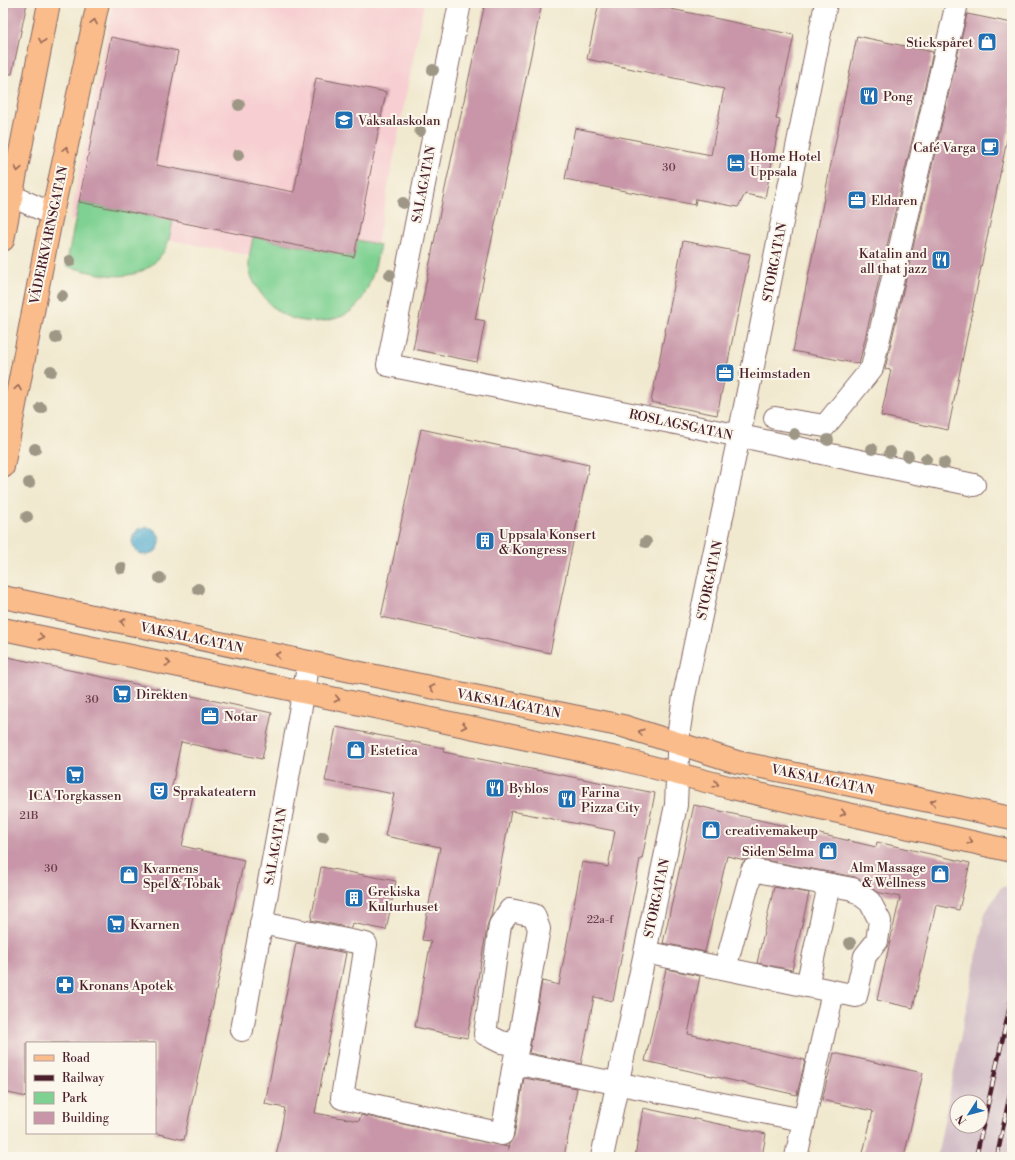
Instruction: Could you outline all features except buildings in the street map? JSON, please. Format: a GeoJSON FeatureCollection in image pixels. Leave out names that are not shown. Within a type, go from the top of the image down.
{"type":"FeatureCollection","features":[{"type":"Feature","properties":{"kind":"main road"},"geometry":{"type":"LineString","coordinates":[[3,240],[8,194],[49,3]]}},
{"type":"Feature","properties":{"kind":"main road","name":"VÄDERKVARNSGATAN"},"geometry":{"type":"LineString","coordinates":[[3,467],[52,214],[98,3]]}},
{"type":"Feature","properties":{"kind":"main road","name":"VAKSALAGATAN"},"geometry":{"type":"LineString","coordinates":[[3,597],[309,662],[623,726],[746,764],[1012,818]]}},
{"type":"Feature","properties":{"kind":"main road"},"geometry":{"type":"LineString","coordinates":[[3,629],[611,757],[732,788],[1012,851]]}},
{"type":"Feature","properties":{"kind":"street","name":"SALAGATAN"},"geometry":{"type":"LineString","coordinates":[[388,365],[460,3]]}},
{"type":"Feature","properties":{"kind":"street","name":"STORGATAN"},"geometry":{"type":"LineString","coordinates":[[602,1157],[676,805],[679,730],[684,696],[739,436],[826,3]]}},
{"type":"Feature","properties":{"kind":"street"},"geometry":{"type":"LineString","coordinates":[[775,418],[824,426],[872,368],[957,3]]}},
{"type":"Feature","properties":{"kind":"street"},"geometry":{"type":"LineString","coordinates":[[8,194],[52,214]]}},
{"type":"Feature","properties":{"kind":"street","name":"ROSLAGSGATAN"},"geometry":{"type":"LineString","coordinates":[[388,365],[974,485]]}},
{"type":"Feature","properties":{"kind":"street","name":"SALAGATAN"},"geometry":{"type":"LineString","coordinates":[[242,1030],[309,662]]}},
{"type":"Feature","properties":{"kind":"street"},"geometry":{"type":"LineString","coordinates":[[645,952],[856,996],[865,956],[877,941],[880,921],[870,902],[853,889],[752,870],[725,968]]}},
{"type":"Feature","properties":{"kind":"street"},"geometry":{"type":"LineString","coordinates":[[808,986],[829,885]]}},
{"type":"Feature","properties":{"kind":"street"},"geometry":{"type":"LineString","coordinates":[[262,923],[366,944],[342,1098],[502,1134],[516,1054],[539,930],[534,915],[510,910],[500,925],[485,1034],[501,1042],[516,1054],[617,1084],[803,1120]]}},
{"type":"Feature","properties":{"kind":"street"},"geometry":{"type":"LineString","coordinates":[[796,1157],[803,1120],[833,992]]}},
{"type":"Feature","properties":{"kind":"shaded area"},"geometry":{"type":"Polygon","coordinates":[[[113,3],[424,3],[370,279],[70,220],[113,3]]]}},
{"type":"Feature","properties":{"kind":"shaded area"},"geometry":{"type":"Polygon","coordinates":[[[1002,886],[1012,888],[1012,1157],[937,1157],[949,1096],[949,1134],[989,1134],[989,1094],[949,1094],[985,913],[1002,886]]]}},
{"type":"Feature","properties":{"kind":"green space"},"geometry":{"type":"Polygon","coordinates":[[[79,202],[173,221],[166,248],[154,263],[143,270],[131,274],[119,276],[106,275],[66,266],[79,202]]]}},
{"type":"Feature","properties":{"kind":"green space"},"geometry":{"type":"Polygon","coordinates":[[[253,237],[354,257],[357,240],[380,245],[367,290],[357,306],[336,319],[309,322],[292,318],[279,312],[260,292],[253,281],[249,266],[249,256],[253,237]]]}},
{"type":"Feature","properties":{"kind":"water"},"geometry":{"type":"Polygon","coordinates":[[[146,527],[156,531],[160,541],[156,551],[146,555],[136,551],[132,541],[136,531],[146,527]]]}},
{"type":"Feature","properties":{"kind":"railway"},"geometry":{"type":"LineString","coordinates":[[976,1157],[1012,997]]}},
{"type":"Feature","properties":{"kind":"railway"},"geometry":{"type":"LineString","coordinates":[[997,1157],[1012,1084]]}},
{"type":"Feature","properties":{"kind":"place","name":"Stickspåret"},"geometry":{"type":"Point","coordinates":[987,42]}},
{"type":"Feature","properties":{"kind":"place","name":"Pong"},"geometry":{"type":"Point","coordinates":[869,96]}},
{"type":"Feature","properties":{"kind":"place","name":"Vaksalaskolan"},"geometry":{"type":"Point","coordinates":[344,120]}},
{"type":"Feature","properties":{"kind":"place","name":"Café Varga"},"geometry":{"type":"Point","coordinates":[990,147]}},
{"type":"Feature","properties":{"kind":"place","name":"Home Hotel Uppsala"},"geometry":{"type":"Point","coordinates":[736,163]}},
{"type":"Feature","properties":{"kind":"place","name":"Eldaren"},"geometry":{"type":"Point","coordinates":[857,200]}},
{"type":"Feature","properties":{"kind":"place","name":"Katalin and all that jazz"},"geometry":{"type":"Point","coordinates":[941,260]}},
{"type":"Feature","properties":{"kind":"place","name":"Heimstaden"},"geometry":{"type":"Point","coordinates":[725,373]}},
{"type":"Feature","properties":{"kind":"place","name":"Uppsala Konsert & Kongress"},"geometry":{"type":"Point","coordinates":[485,541]}},
{"type":"Feature","properties":{"kind":"place","name":"Direkten"},"geometry":{"type":"Point","coordinates":[122,694]}},
{"type":"Feature","properties":{"kind":"place","name":"Notar"},"geometry":{"type":"Point","coordinates":[210,716]}},
{"type":"Feature","properties":{"kind":"place","name":"Estetica"},"geometry":{"type":"Point","coordinates":[356,750]}},
{"type":"Feature","properties":{"kind":"place","name":"ICA Torgkassen"},"geometry":{"type":"Point","coordinates":[75,775]}},
{"type":"Feature","properties":{"kind":"place","name":"Byblos"},"geometry":{"type":"Point","coordinates":[495,788]}},
{"type":"Feature","properties":{"kind":"place","name":"Sprakateatern"},"geometry":{"type":"Point","coordinates":[159,791]}},
{"type":"Feature","properties":{"kind":"place","name":"Farina Pizza City"},"geometry":{"type":"Point","coordinates":[567,799]}},
{"type":"Feature","properties":{"kind":"place","name":"creativemakeup"},"geometry":{"type":"Point","coordinates":[711,830]}},
{"type":"Feature","properties":{"kind":"place","name":"Siden Selma"},"geometry":{"type":"Point","coordinates":[828,851]}},
{"type":"Feature","properties":{"kind":"place","name":"Alm Massage & Wellness"},"geometry":{"type":"Point","coordinates":[940,874]}},
{"type":"Feature","properties":{"kind":"place","name":"Kvarnens Spel & Tobak"},"geometry":{"type":"Point","coordinates":[129,875]}},
{"type":"Feature","properties":{"kind":"place","name":"Grekiska Kulturhuset"},"geometry":{"type":"Point","coordinates":[354,898]}},
{"type":"Feature","properties":{"kind":"place","name":"Kvarnen"},"geometry":{"type":"Point","coordinates":[116,924]}},
{"type":"Feature","properties":{"kind":"place","name":"Kronans Apotek"},"geometry":{"type":"Point","coordinates":[65,985]}}]}
